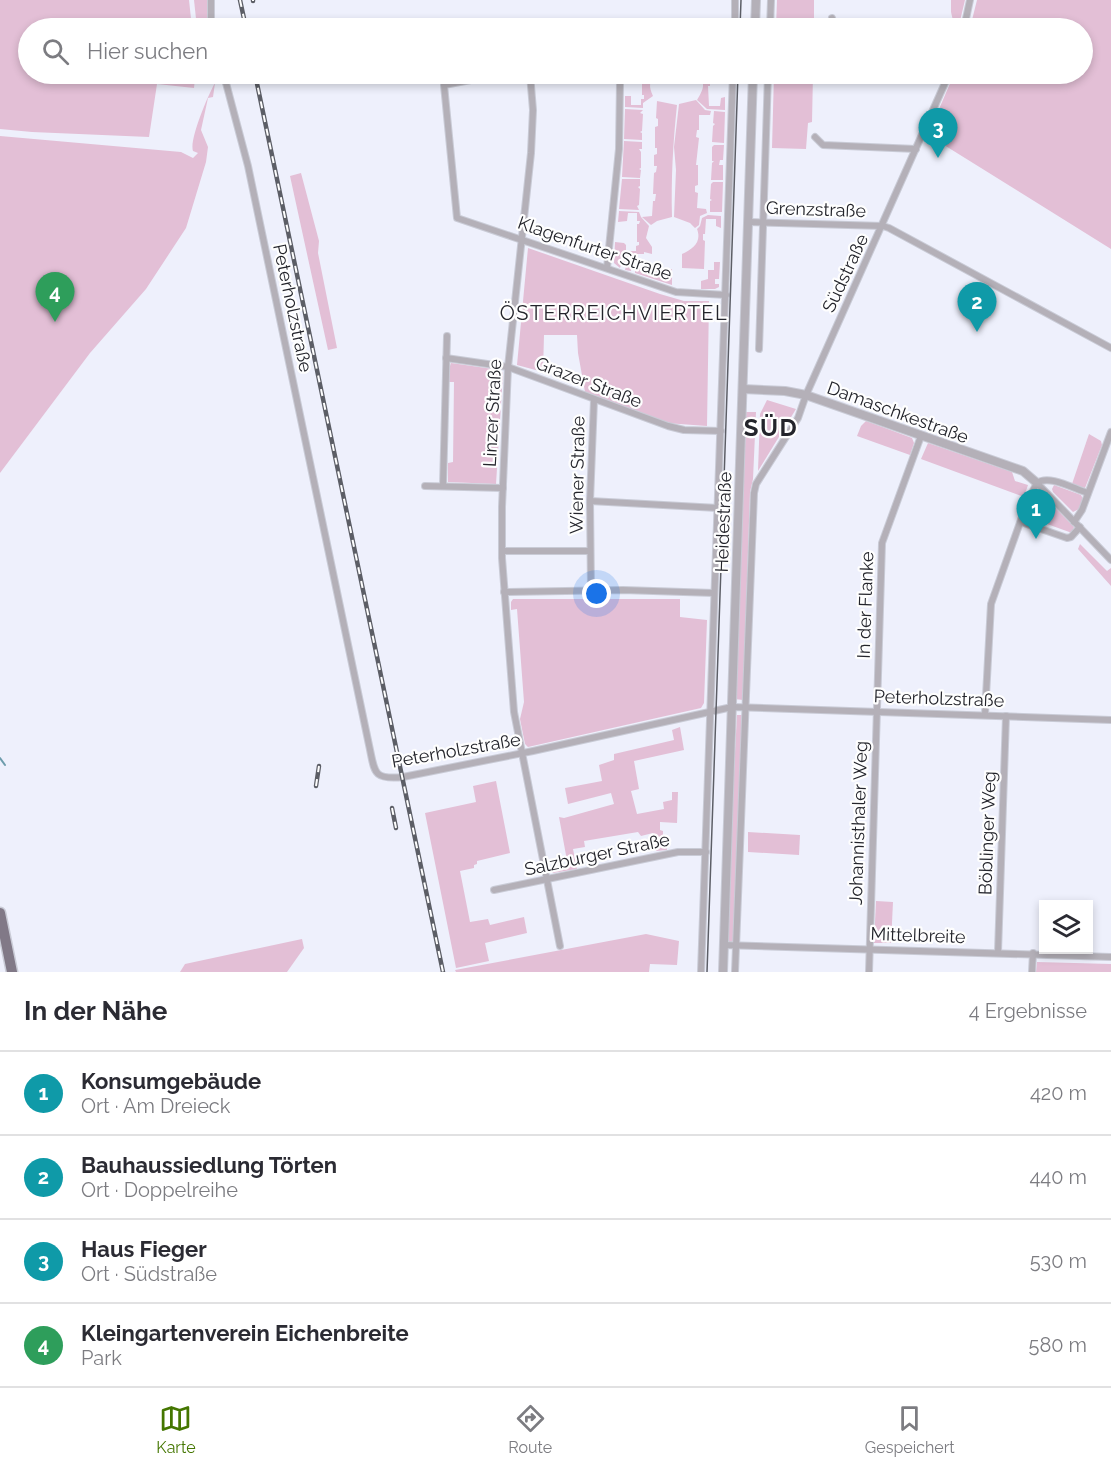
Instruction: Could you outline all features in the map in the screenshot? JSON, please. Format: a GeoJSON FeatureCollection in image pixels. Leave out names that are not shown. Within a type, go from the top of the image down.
{"type":"FeatureCollection","features":[{"type":"Feature","properties":{"kind":"main road"},"geometry":{"type":"LineString","coordinates":[[0,913],[12,972]]}},
{"type":"Feature","properties":{"kind":"street"},"geometry":{"type":"LineString","coordinates":[[211,0],[212,18]]}},
{"type":"Feature","properties":{"kind":"street"},"geometry":{"type":"LineString","coordinates":[[735,0],[735,18]]}},
{"type":"Feature","properties":{"kind":"street"},"geometry":{"type":"LineString","coordinates":[[755,18],[756,0]]}},
{"type":"Feature","properties":{"kind":"street"},"geometry":{"type":"LineString","coordinates":[[770,18],[771,0]]}},
{"type":"Feature","properties":{"kind":"street"},"geometry":{"type":"LineString","coordinates":[[966,18],[970,0]]}},
{"type":"Feature","properties":{"kind":"street","name":"Peterholzstraße"},"geometry":{"type":"LineString","coordinates":[[226,84],[248,166],[319,510],[375,770],[379,776],[391,778],[521,754],[732,707],[1111,720]]}},
{"type":"Feature","properties":{"kind":"street","name":"Klagenfurter Straße"},"geometry":{"type":"LineString","coordinates":[[449,84],[444,85],[457,218],[676,292],[726,295]]}},
{"type":"Feature","properties":{"kind":"street","name":"Linzer Straße"},"geometry":{"type":"LineString","coordinates":[[531,84],[533,110],[531,153],[508,368],[502,551],[514,712],[560,946]]}},
{"type":"Feature","properties":{"kind":"street"},"geometry":{"type":"LineString","coordinates":[[607,268],[619,149],[618,84]]}},
{"type":"Feature","properties":{"kind":"street","name":"Heidestraße"},"geometry":{"type":"LineString","coordinates":[[701,972],[734,84]]}},
{"type":"Feature","properties":{"kind":"street","name":"Heidestraße"},"geometry":{"type":"LineString","coordinates":[[723,972],[753,84]]}},
{"type":"Feature","properties":{"kind":"street"},"geometry":{"type":"LineString","coordinates":[[759,349],[768,84]]}},
{"type":"Feature","properties":{"kind":"street","name":"Südstraße"},"geometry":{"type":"LineString","coordinates":[[759,480],[798,418],[806,395],[944,84]]}},
{"type":"Feature","properties":{"kind":"street"},"geometry":{"type":"LineString","coordinates":[[815,137],[823,145],[916,149]]}},
{"type":"Feature","properties":{"kind":"street","name":"Grenzstraße"},"geometry":{"type":"LineString","coordinates":[[749,222],[883,226]]}},
{"type":"Feature","properties":{"kind":"street"},"geometry":{"type":"LineString","coordinates":[[883,226],[1111,348]]}},
{"type":"Feature","properties":{"kind":"street"},"geometry":{"type":"LineString","coordinates":[[443,486],[447,336]]}},
{"type":"Feature","properties":{"kind":"street","name":"Grazer Straße"},"geometry":{"type":"LineString","coordinates":[[446,358],[508,368],[668,426],[684,430],[721,431]]}},
{"type":"Feature","properties":{"kind":"street","name":"Damaschkestraße"},"geometry":{"type":"LineString","coordinates":[[743,389],[785,391],[806,395],[1023,471],[1111,560]]}},
{"type":"Feature","properties":{"kind":"street","name":"Wiener Straße"},"geometry":{"type":"LineString","coordinates":[[591,590],[590,501],[594,400]]}},
{"type":"Feature","properties":{"kind":"street"},"geometry":{"type":"LineString","coordinates":[[1021,522],[1067,538],[1071,537],[1111,432]]}},
{"type":"Feature","properties":{"kind":"street","name":"In der Flanke"},"geometry":{"type":"LineString","coordinates":[[877,711],[882,543],[921,436]]}},
{"type":"Feature","properties":{"kind":"street","name":"Heidestraße"},"geometry":{"type":"LineString","coordinates":[[735,972],[754,493],[759,480]]}},
{"type":"Feature","properties":{"kind":"street","name":"Damaschkestraße"},"geometry":{"type":"LineString","coordinates":[[1037,483],[1041,480],[1050,480],[1088,493]]}},
{"type":"Feature","properties":{"kind":"street"},"geometry":{"type":"LineString","coordinates":[[985,714],[991,604],[1032,490],[1037,483]]}},
{"type":"Feature","properties":{"kind":"street"},"geometry":{"type":"LineString","coordinates":[[425,486],[503,489]]}},
{"type":"Feature","properties":{"kind":"street","name":"Heidestraße"},"geometry":{"type":"LineString","coordinates":[[590,501],[718,508]]}},
{"type":"Feature","properties":{"kind":"street","name":"Wiener Straße"},"geometry":{"type":"LineString","coordinates":[[502,551],[590,551]]}},
{"type":"Feature","properties":{"kind":"street"},"geometry":{"type":"LineString","coordinates":[[504,592],[591,590],[714,593]]}},
{"type":"Feature","properties":{"kind":"street","name":"Johannisthaler Weg"},"geometry":{"type":"LineString","coordinates":[[869,972],[877,711]]}},
{"type":"Feature","properties":{"kind":"street","name":"Böblinger Weg"},"geometry":{"type":"LineString","coordinates":[[998,952],[1006,716]]}},
{"type":"Feature","properties":{"kind":"street","name":"Salzburger Straße"},"geometry":{"type":"LineString","coordinates":[[494,890],[678,852],[706,852]]}},
{"type":"Feature","properties":{"kind":"street","name":"Mittelbreite"},"geometry":{"type":"LineString","coordinates":[[723,945],[1111,957]]}},
{"type":"Feature","properties":{"kind":"street"},"geometry":{"type":"LineString","coordinates":[[1032,972],[1033,953]]}},
{"type":"Feature","properties":{"kind":"shaded area"},"geometry":{"type":"Polygon","coordinates":[[[0,0],[189,0],[191,18],[18,18],[18,84],[157,84],[149,137],[0,129],[0,0]]]}},
{"type":"Feature","properties":{"kind":"shaded area"},"geometry":{"type":"Polygon","coordinates":[[[194,0],[208,0],[208,18],[196,18],[194,0]]]}},
{"type":"Feature","properties":{"kind":"shaded area"},"geometry":{"type":"Polygon","coordinates":[[[777,0],[814,0],[814,18],[776,18],[777,0]]]}},
{"type":"Feature","properties":{"kind":"shaded area"},"geometry":{"type":"Polygon","coordinates":[[[951,0],[965,0],[961,18],[952,18],[951,0]]]}},
{"type":"Feature","properties":{"kind":"shaded area"},"geometry":{"type":"Polygon","coordinates":[[[977,0],[1111,0],[1111,249],[928,135],[950,84],[1093,84],[1093,18],[972,18],[977,0]]]}},
{"type":"Feature","properties":{"kind":"shaded area"},"geometry":{"type":"Polygon","coordinates":[[[157,84],[194,84],[194,88],[157,84]]]}},
{"type":"Feature","properties":{"kind":"shaded area"},"geometry":{"type":"Polygon","coordinates":[[[215,84],[213,97],[208,98],[201,130],[208,147],[206,162],[186,228],[146,289],[90,353],[0,473],[0,136],[181,152],[193,158],[198,153],[193,151],[196,128],[208,97],[215,84]]]}},
{"type":"Feature","properties":{"kind":"shaded area"},"geometry":{"type":"Polygon","coordinates":[[[642,84],[650,84],[653,96],[643,103],[643,108],[625,107],[625,96],[631,96],[631,105],[641,105],[641,99],[644,99],[642,84]]]}},
{"type":"Feature","properties":{"kind":"shaded area"},"geometry":{"type":"Polygon","coordinates":[[[703,84],[710,84],[708,86],[709,106],[720,106],[721,98],[725,97],[725,110],[707,109],[697,100],[703,84]]]}},
{"type":"Feature","properties":{"kind":"shaded area"},"geometry":{"type":"Polygon","coordinates":[[[774,84],[813,84],[812,122],[808,123],[806,149],[772,148],[774,84]]]}},
{"type":"Feature","properties":{"kind":"shaded area"},"geometry":{"type":"Polygon","coordinates":[[[696,100],[705,110],[711,111],[710,115],[699,115],[699,130],[697,130],[696,137],[699,138],[696,165],[698,165],[698,185],[695,186],[695,192],[698,193],[697,208],[706,209],[707,213],[700,216],[699,225],[695,228],[690,223],[674,217],[676,170],[674,147],[679,104],[696,100]]]}},
{"type":"Feature","properties":{"kind":"shaded area"},"geometry":{"type":"Polygon","coordinates":[[[657,101],[677,105],[672,217],[651,225],[642,217],[652,216],[656,194],[653,194],[654,173],[657,166],[654,166],[654,155],[657,154],[655,127],[658,126],[657,101]]]}},
{"type":"Feature","properties":{"kind":"shaded area"},"geometry":{"type":"Polygon","coordinates":[[[625,109],[643,110],[640,113],[643,114],[642,131],[640,132],[642,140],[624,139],[625,109]]]}},
{"type":"Feature","properties":{"kind":"shaded area"},"geometry":{"type":"Polygon","coordinates":[[[714,111],[725,112],[724,143],[712,142],[715,124],[713,123],[714,111]]]}},
{"type":"Feature","properties":{"kind":"shaded area"},"geometry":{"type":"Polygon","coordinates":[[[624,141],[642,142],[642,149],[639,149],[641,152],[640,178],[622,177],[624,141]]]}},
{"type":"Feature","properties":{"kind":"shaded area"},"geometry":{"type":"Polygon","coordinates":[[[724,145],[723,160],[720,160],[719,165],[723,165],[723,180],[711,180],[714,161],[712,161],[712,147],[724,145]]]}},
{"type":"Feature","properties":{"kind":"shaded area"},"geometry":{"type":"Polygon","coordinates":[[[301,173],[319,241],[318,253],[337,348],[328,350],[290,176],[301,173]]]}},
{"type":"Feature","properties":{"kind":"shaded area"},"geometry":{"type":"Polygon","coordinates":[[[622,179],[640,179],[639,205],[637,206],[639,210],[619,209],[622,179]]]}},
{"type":"Feature","properties":{"kind":"shaded area"},"geometry":{"type":"Polygon","coordinates":[[[713,182],[723,182],[722,212],[710,212],[713,182]]]}},
{"type":"Feature","properties":{"kind":"shaded area"},"geometry":{"type":"Polygon","coordinates":[[[619,211],[639,212],[649,226],[646,238],[652,247],[652,254],[644,252],[644,254],[632,254],[631,271],[625,270],[626,266],[621,265],[620,268],[614,263],[615,242],[624,243],[626,251],[636,251],[636,246],[639,245],[637,224],[640,221],[637,221],[637,213],[628,213],[627,221],[618,222],[619,211]]]}},
{"type":"Feature","properties":{"kind":"shaded area"},"geometry":{"type":"Polygon","coordinates":[[[708,215],[721,216],[721,228],[716,226],[716,219],[706,219],[705,234],[703,234],[704,269],[682,268],[682,254],[696,245],[697,229],[702,218],[708,215]]]}},
{"type":"Feature","properties":{"kind":"shaded area"},"geometry":{"type":"Polygon","coordinates":[[[528,248],[660,294],[684,301],[709,301],[707,426],[666,423],[585,392],[577,335],[544,335],[543,372],[517,365],[528,248]]]}},
{"type":"Feature","properties":{"kind":"shaded area"},"geometry":{"type":"Polygon","coordinates":[[[714,262],[720,262],[719,279],[715,279],[715,284],[719,284],[719,287],[701,289],[701,281],[708,279],[708,270],[714,270],[714,262]]]}},
{"type":"Feature","properties":{"kind":"shaded area"},"geometry":{"type":"Polygon","coordinates":[[[635,267],[641,267],[642,270],[672,269],[672,285],[635,273],[635,267]]]}},
{"type":"Feature","properties":{"kind":"shaded area"},"geometry":{"type":"Polygon","coordinates":[[[451,363],[500,370],[503,373],[496,484],[448,482],[448,463],[453,462],[454,382],[449,382],[451,363]]]}},
{"type":"Feature","properties":{"kind":"shaded area"},"geometry":{"type":"Polygon","coordinates":[[[767,400],[796,409],[758,471],[760,414],[767,400]]]}},
{"type":"Feature","properties":{"kind":"shaded area"},"geometry":{"type":"Polygon","coordinates":[[[746,412],[756,412],[753,479],[750,492],[743,700],[735,699],[746,412]]]}},
{"type":"Feature","properties":{"kind":"shaded area"},"geometry":{"type":"Polygon","coordinates":[[[866,421],[912,438],[914,443],[910,455],[857,436],[866,421]]]}},
{"type":"Feature","properties":{"kind":"shaded area"},"geometry":{"type":"Polygon","coordinates":[[[1089,434],[1101,441],[1102,445],[1085,488],[1072,484],[1089,434]]]}},
{"type":"Feature","properties":{"kind":"shaded area"},"geometry":{"type":"Polygon","coordinates":[[[928,443],[1012,472],[1015,481],[1028,485],[1024,497],[921,459],[928,443]]]}},
{"type":"Feature","properties":{"kind":"shaded area"},"geometry":{"type":"Polygon","coordinates":[[[1054,485],[1081,495],[1083,499],[1079,509],[1073,512],[1053,492],[1054,485]]]}},
{"type":"Feature","properties":{"kind":"shaded area"},"geometry":{"type":"Polygon","coordinates":[[[1042,494],[1074,527],[1072,533],[1025,516],[1032,497],[1042,494]]]}},
{"type":"Feature","properties":{"kind":"shaded area"},"geometry":{"type":"Polygon","coordinates":[[[1080,544],[1107,571],[1111,568],[1111,586],[1078,549],[1080,544]]]}},
{"type":"Feature","properties":{"kind":"shaded area"},"geometry":{"type":"Polygon","coordinates":[[[513,599],[680,599],[680,617],[707,620],[704,703],[701,708],[528,747],[525,744],[520,719],[524,702],[517,609],[511,610],[513,599]]]}},
{"type":"Feature","properties":{"kind":"shaded area"},"geometry":{"type":"Polygon","coordinates":[[[737,715],[743,715],[734,943],[725,943],[737,715]]]}},
{"type":"Feature","properties":{"kind":"shaded area"},"geometry":{"type":"Polygon","coordinates":[[[680,727],[684,750],[634,761],[639,789],[631,791],[637,814],[664,809],[663,802],[672,800],[672,792],[678,792],[677,823],[660,822],[660,830],[663,831],[663,841],[666,841],[667,850],[656,851],[653,833],[641,836],[638,832],[584,841],[585,847],[573,849],[577,869],[553,873],[551,870],[568,866],[559,817],[564,818],[614,804],[611,793],[568,804],[565,788],[602,781],[599,765],[614,760],[614,754],[674,740],[672,730],[680,727]]]}},
{"type":"Feature","properties":{"kind":"shaded area"},"geometry":{"type":"Polygon","coordinates":[[[496,781],[510,853],[477,861],[474,868],[460,871],[470,922],[488,919],[490,925],[524,917],[527,933],[485,943],[489,961],[456,968],[425,813],[476,802],[473,786],[496,781]]]}},
{"type":"Feature","properties":{"kind":"shaded area"},"geometry":{"type":"Polygon","coordinates":[[[748,832],[800,835],[799,855],[748,852],[748,832]]]}},
{"type":"Feature","properties":{"kind":"shaded area"},"geometry":{"type":"Polygon","coordinates":[[[876,901],[893,902],[891,943],[874,943],[876,901]]]}},
{"type":"Feature","properties":{"kind":"shaded area"},"geometry":{"type":"Polygon","coordinates":[[[646,934],[679,941],[677,965],[650,964],[649,972],[456,972],[455,970],[646,934]]]}},
{"type":"Feature","properties":{"kind":"shaded area"},"geometry":{"type":"Polygon","coordinates":[[[302,939],[304,948],[287,972],[180,972],[185,964],[302,939]]]}},
{"type":"Feature","properties":{"kind":"shaded area"},"geometry":{"type":"Polygon","coordinates":[[[1037,962],[1111,964],[1111,972],[1036,972],[1037,962]]]}},
{"type":"Feature","properties":{"kind":"waterway"},"geometry":{"type":"LineString","coordinates":[[0,758],[5,765]]}},
{"type":"Feature","properties":{"kind":"tram line"},"geometry":{"type":"LineString","coordinates":[[740,18],[741,0]]}},
{"type":"Feature","properties":{"kind":"tram line"},"geometry":{"type":"LineString","coordinates":[[707,972],[738,84]]}},
{"type":"Feature","properties":{"kind":"railway"},"geometry":{"type":"LineString","coordinates":[[240,0],[244,18]]}},
{"type":"Feature","properties":{"kind":"railway"},"geometry":{"type":"LineString","coordinates":[[257,84],[443,972]]}},
{"type":"Feature","properties":{"kind":"railway"},"geometry":{"type":"LineString","coordinates":[[316,786],[319,766]]}},
{"type":"Feature","properties":{"kind":"railway"},"geometry":{"type":"LineString","coordinates":[[392,808],[396,828]]}},
{"type":"Feature","properties":{"kind":"place","name":"Haus Fieger"},"geometry":{"type":"Point","coordinates":[938,158]}},
{"type":"Feature","properties":{"kind":"place","name":"Kleingartenverein Eichenbreite"},"geometry":{"type":"Point","coordinates":[55,322]}},
{"type":"Feature","properties":{"kind":"place","name":"Bauhaussiedlung Törten"},"geometry":{"type":"Point","coordinates":[977,332]}},
{"type":"Feature","properties":{"kind":"place","name":"Konsumgebäude"},"geometry":{"type":"Point","coordinates":[1036,539]}},
{"type":"Feature","properties":{"kind":"district","name":"ÖSTERREICHVIERTEL"},"geometry":{"type":"Point","coordinates":[614,313]}},
{"type":"Feature","properties":{"kind":"district","name":"SÜD"},"geometry":{"type":"Point","coordinates":[771,427]}}]}
